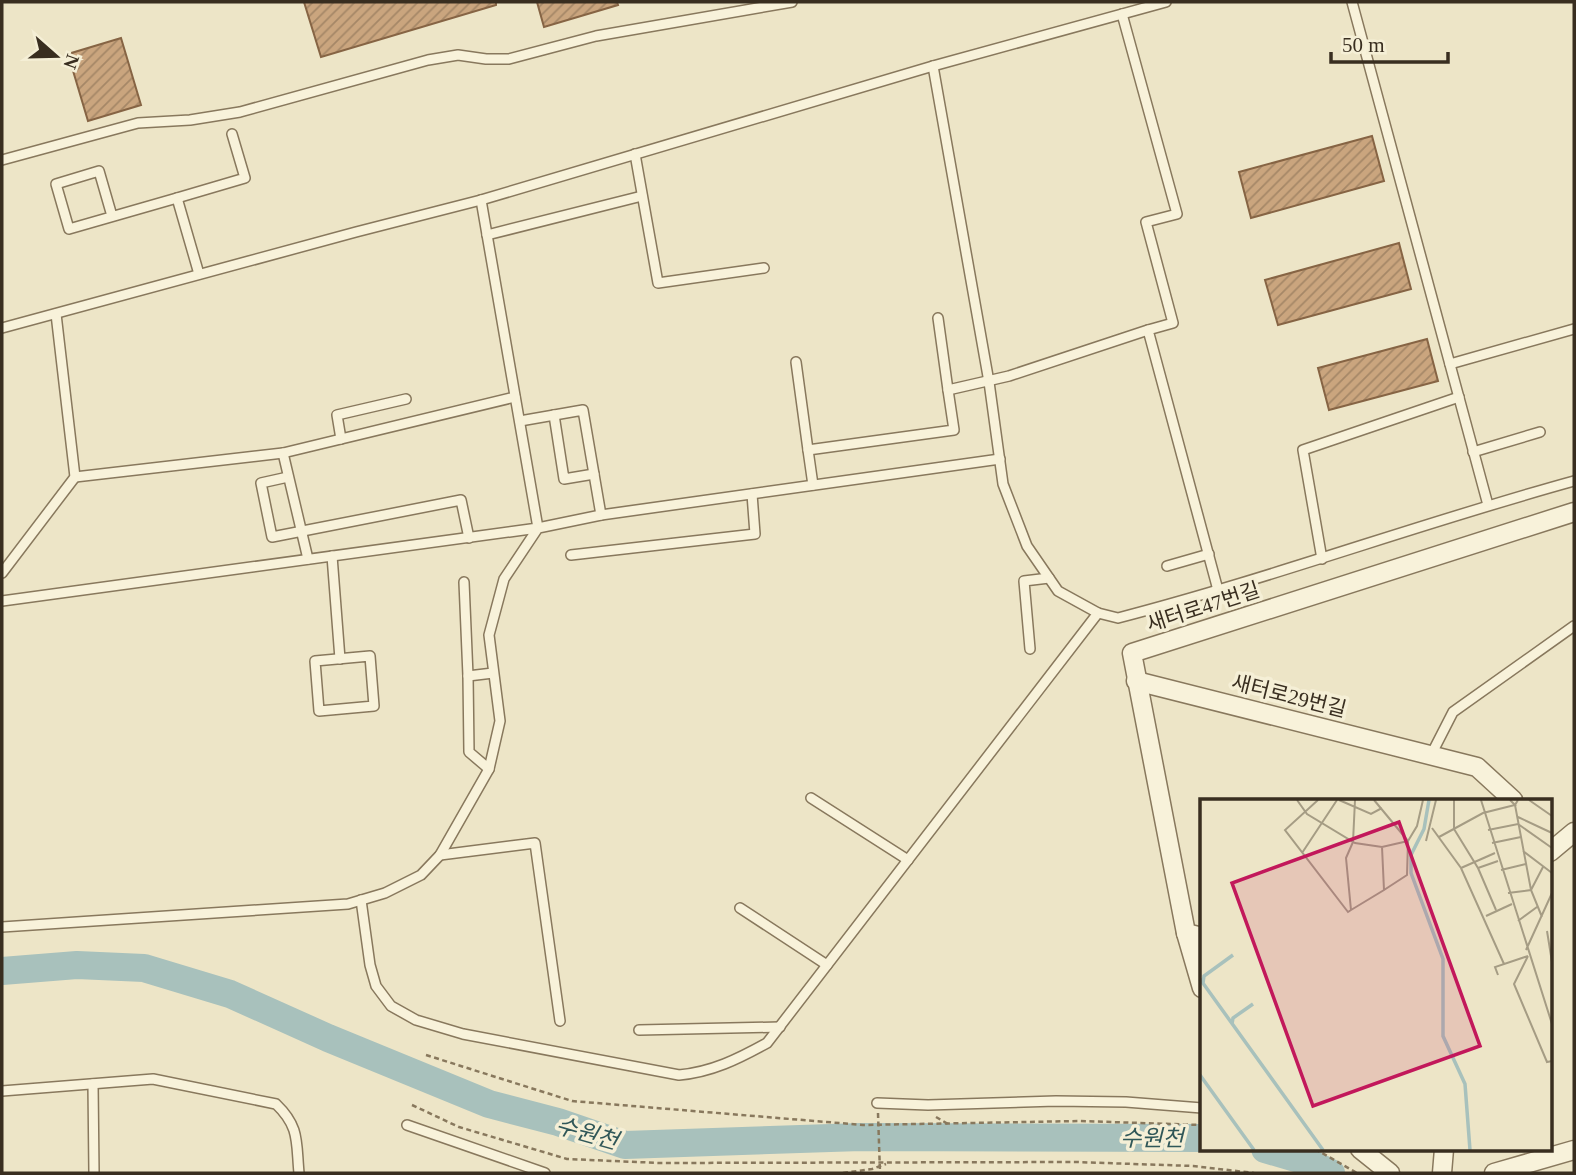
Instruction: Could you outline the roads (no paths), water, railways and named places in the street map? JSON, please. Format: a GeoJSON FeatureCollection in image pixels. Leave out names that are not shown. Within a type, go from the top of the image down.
{"type":"FeatureCollection","features":[{"type":"Feature","properties":{"kind":"street","name":"새터로47번길"},"geometry":{"type":"LineString","coordinates":[[1200,975],[1194,935],[1136,681],[1132,653],[1574,512]]}},
{"type":"Feature","properties":{"kind":"street","name":"새터로29번길"},"geometry":{"type":"LineString","coordinates":[[1136,681],[1476,767],[1512,799]]}},
{"type":"Feature","properties":{"kind":"street"},"geometry":{"type":"LineString","coordinates":[[1558,845],[1574,832]]}},
{"type":"Feature","properties":{"kind":"street"},"geometry":{"type":"LineString","coordinates":[[1361,1150],[1390,1173]]}},
{"type":"Feature","properties":{"kind":"street"},"geometry":{"type":"LineString","coordinates":[[1442,1173],[1444,1150]]}},
{"type":"Feature","properties":{"kind":"street"},"geometry":{"type":"LineString","coordinates":[[1494,1173],[1574,1150]]}},
{"type":"Feature","properties":{"kind":"lane"},"geometry":{"type":"LineString","coordinates":[[2,160],[138,123],[190,120],[240,112],[428,60],[458,55],[509,59],[596,36],[792,2]]}},
{"type":"Feature","properties":{"kind":"lane"},"geometry":{"type":"LineString","coordinates":[[2,328],[481,200],[933,66],[1166,2]]}},
{"type":"Feature","properties":{"kind":"lane"},"geometry":{"type":"LineString","coordinates":[[1352,2],[1488,505]]}},
{"type":"Feature","properties":{"kind":"lane"},"geometry":{"type":"LineString","coordinates":[[948,390],[989,382],[1173,323],[1146,222],[1177,214],[1122,14]]}},
{"type":"Feature","properties":{"kind":"lane"},"geometry":{"type":"LineString","coordinates":[[933,66],[989,382],[1003,484],[1027,546],[1058,591],[1098,613],[1118,618],[1322,559],[1488,505],[1574,481]]}},
{"type":"Feature","properties":{"kind":"lane"},"geometry":{"type":"LineString","coordinates":[[112,216],[99,171],[56,184],[69,229],[245,178],[232,134]]}},
{"type":"Feature","properties":{"kind":"lane"},"geometry":{"type":"LineString","coordinates":[[635,154],[658,283],[764,268]]}},
{"type":"Feature","properties":{"kind":"lane"},"geometry":{"type":"LineString","coordinates":[[487,235],[642,196]]}},
{"type":"Feature","properties":{"kind":"lane"},"geometry":{"type":"LineString","coordinates":[[177,198],[199,274]]}},
{"type":"Feature","properties":{"kind":"lane"},"geometry":{"type":"LineString","coordinates":[[2,927],[348,904],[385,893],[421,874],[440,855],[489,769],[500,721],[489,635],[504,579],[538,528],[481,200]]}},
{"type":"Feature","properties":{"kind":"lane"},"geometry":{"type":"LineString","coordinates":[[2,573],[75,477],[56,314]]}},
{"type":"Feature","properties":{"kind":"lane"},"geometry":{"type":"LineString","coordinates":[[808,450],[954,430],[939,318]]}},
{"type":"Feature","properties":{"kind":"lane"},"geometry":{"type":"LineString","coordinates":[[1450,364],[1574,329]]}},
{"type":"Feature","properties":{"kind":"lane"},"geometry":{"type":"LineString","coordinates":[[1148,330],[1218,590]]}},
{"type":"Feature","properties":{"kind":"lane"},"geometry":{"type":"LineString","coordinates":[[796,362],[813,485]]}},
{"type":"Feature","properties":{"kind":"lane"},"geometry":{"type":"LineString","coordinates":[[75,477],[283,453],[515,397]]}},
{"type":"Feature","properties":{"kind":"lane"},"geometry":{"type":"LineString","coordinates":[[1322,559],[1303,450],[1459,397]]}},
{"type":"Feature","properties":{"kind":"lane"},"geometry":{"type":"LineString","coordinates":[[341,439],[337,415],[406,399]]}},
{"type":"Feature","properties":{"kind":"lane"},"geometry":{"type":"LineString","coordinates":[[520,421],[583,410],[601,515]]}},
{"type":"Feature","properties":{"kind":"lane"},"geometry":{"type":"LineString","coordinates":[[554,415],[564,479],[594,474]]}},
{"type":"Feature","properties":{"kind":"lane"},"geometry":{"type":"LineString","coordinates":[[1474,452],[1539,432]]}},
{"type":"Feature","properties":{"kind":"lane"},"geometry":{"type":"LineString","coordinates":[[283,453],[308,559]]}},
{"type":"Feature","properties":{"kind":"lane"},"geometry":{"type":"LineString","coordinates":[[2,601],[469,538],[601,515],[999,459]]}},
{"type":"Feature","properties":{"kind":"lane"},"geometry":{"type":"LineString","coordinates":[[288,477],[261,483],[272,537],[461,500],[469,538]]}},
{"type":"Feature","properties":{"kind":"lane"},"geometry":{"type":"LineString","coordinates":[[571,555],[755,534],[752,494]]}},
{"type":"Feature","properties":{"kind":"lane"},"geometry":{"type":"LineString","coordinates":[[1167,566],[1209,554]]}},
{"type":"Feature","properties":{"kind":"lane"},"geometry":{"type":"LineString","coordinates":[[332,556],[340,659]]}},
{"type":"Feature","properties":{"kind":"lane"},"geometry":{"type":"LineString","coordinates":[[1030,649],[1024,581],[1049,578]]}},
{"type":"Feature","properties":{"kind":"lane"},"geometry":{"type":"LineString","coordinates":[[464,582],[469,752],[489,769]]}},
{"type":"Feature","properties":{"kind":"lane"},"geometry":{"type":"LineString","coordinates":[[361,900],[370,965],[376,986],[391,1006],[416,1020],[463,1034],[679,1075],[705,1072],[738,1059],[767,1043],[1098,613]]}},
{"type":"Feature","properties":{"kind":"lane"},"geometry":{"type":"LineString","coordinates":[[1431,755],[1453,712],[1574,626]]}},
{"type":"Feature","properties":{"kind":"lane"},"geometry":{"type":"LineString","coordinates":[[370,656],[374,706],[318,711],[314,661],[340,659],[370,656]]}},
{"type":"Feature","properties":{"kind":"lane"},"geometry":{"type":"LineString","coordinates":[[468,676],[493,673]]}},
{"type":"Feature","properties":{"kind":"lane"},"geometry":{"type":"LineString","coordinates":[[811,798],[908,860]]}},
{"type":"Feature","properties":{"kind":"lane"},"geometry":{"type":"LineString","coordinates":[[440,855],[535,843],[560,1021]]}},
{"type":"Feature","properties":{"kind":"lane"},"geometry":{"type":"LineString","coordinates":[[740,908],[827,965]]}},
{"type":"Feature","properties":{"kind":"lane"},"geometry":{"type":"LineString","coordinates":[[639,1030],[780,1027]]}},
{"type":"Feature","properties":{"kind":"lane"},"geometry":{"type":"LineString","coordinates":[[2,1091],[153,1079],[275,1104],[290,1117],[299,1173]]}},
{"type":"Feature","properties":{"kind":"lane"},"geometry":{"type":"LineString","coordinates":[[93,1084],[94,1173]]}},
{"type":"Feature","properties":{"kind":"lane"},"geometry":{"type":"LineString","coordinates":[[878,1108],[1056,1101],[1126,1102],[1200,1108]]}},
{"type":"Feature","properties":{"kind":"lane"},"geometry":{"type":"LineString","coordinates":[[407,1125],[545,1173]]}},
{"type":"Feature","properties":{"kind":"waterway","name":"수원천"},"geometry":{"type":"LineString","coordinates":[[2,971],[77,965],[144,968],[230,994],[328,1038],[489,1104],[558,1122],[625,1145],[861,1137],[1200,1138]]}},
{"type":"Feature","properties":{"kind":"waterway","name":"수원천"},"geometry":{"type":"LineString","coordinates":[[1268,1150],[1306,1161],[1331,1173]]}}]}
